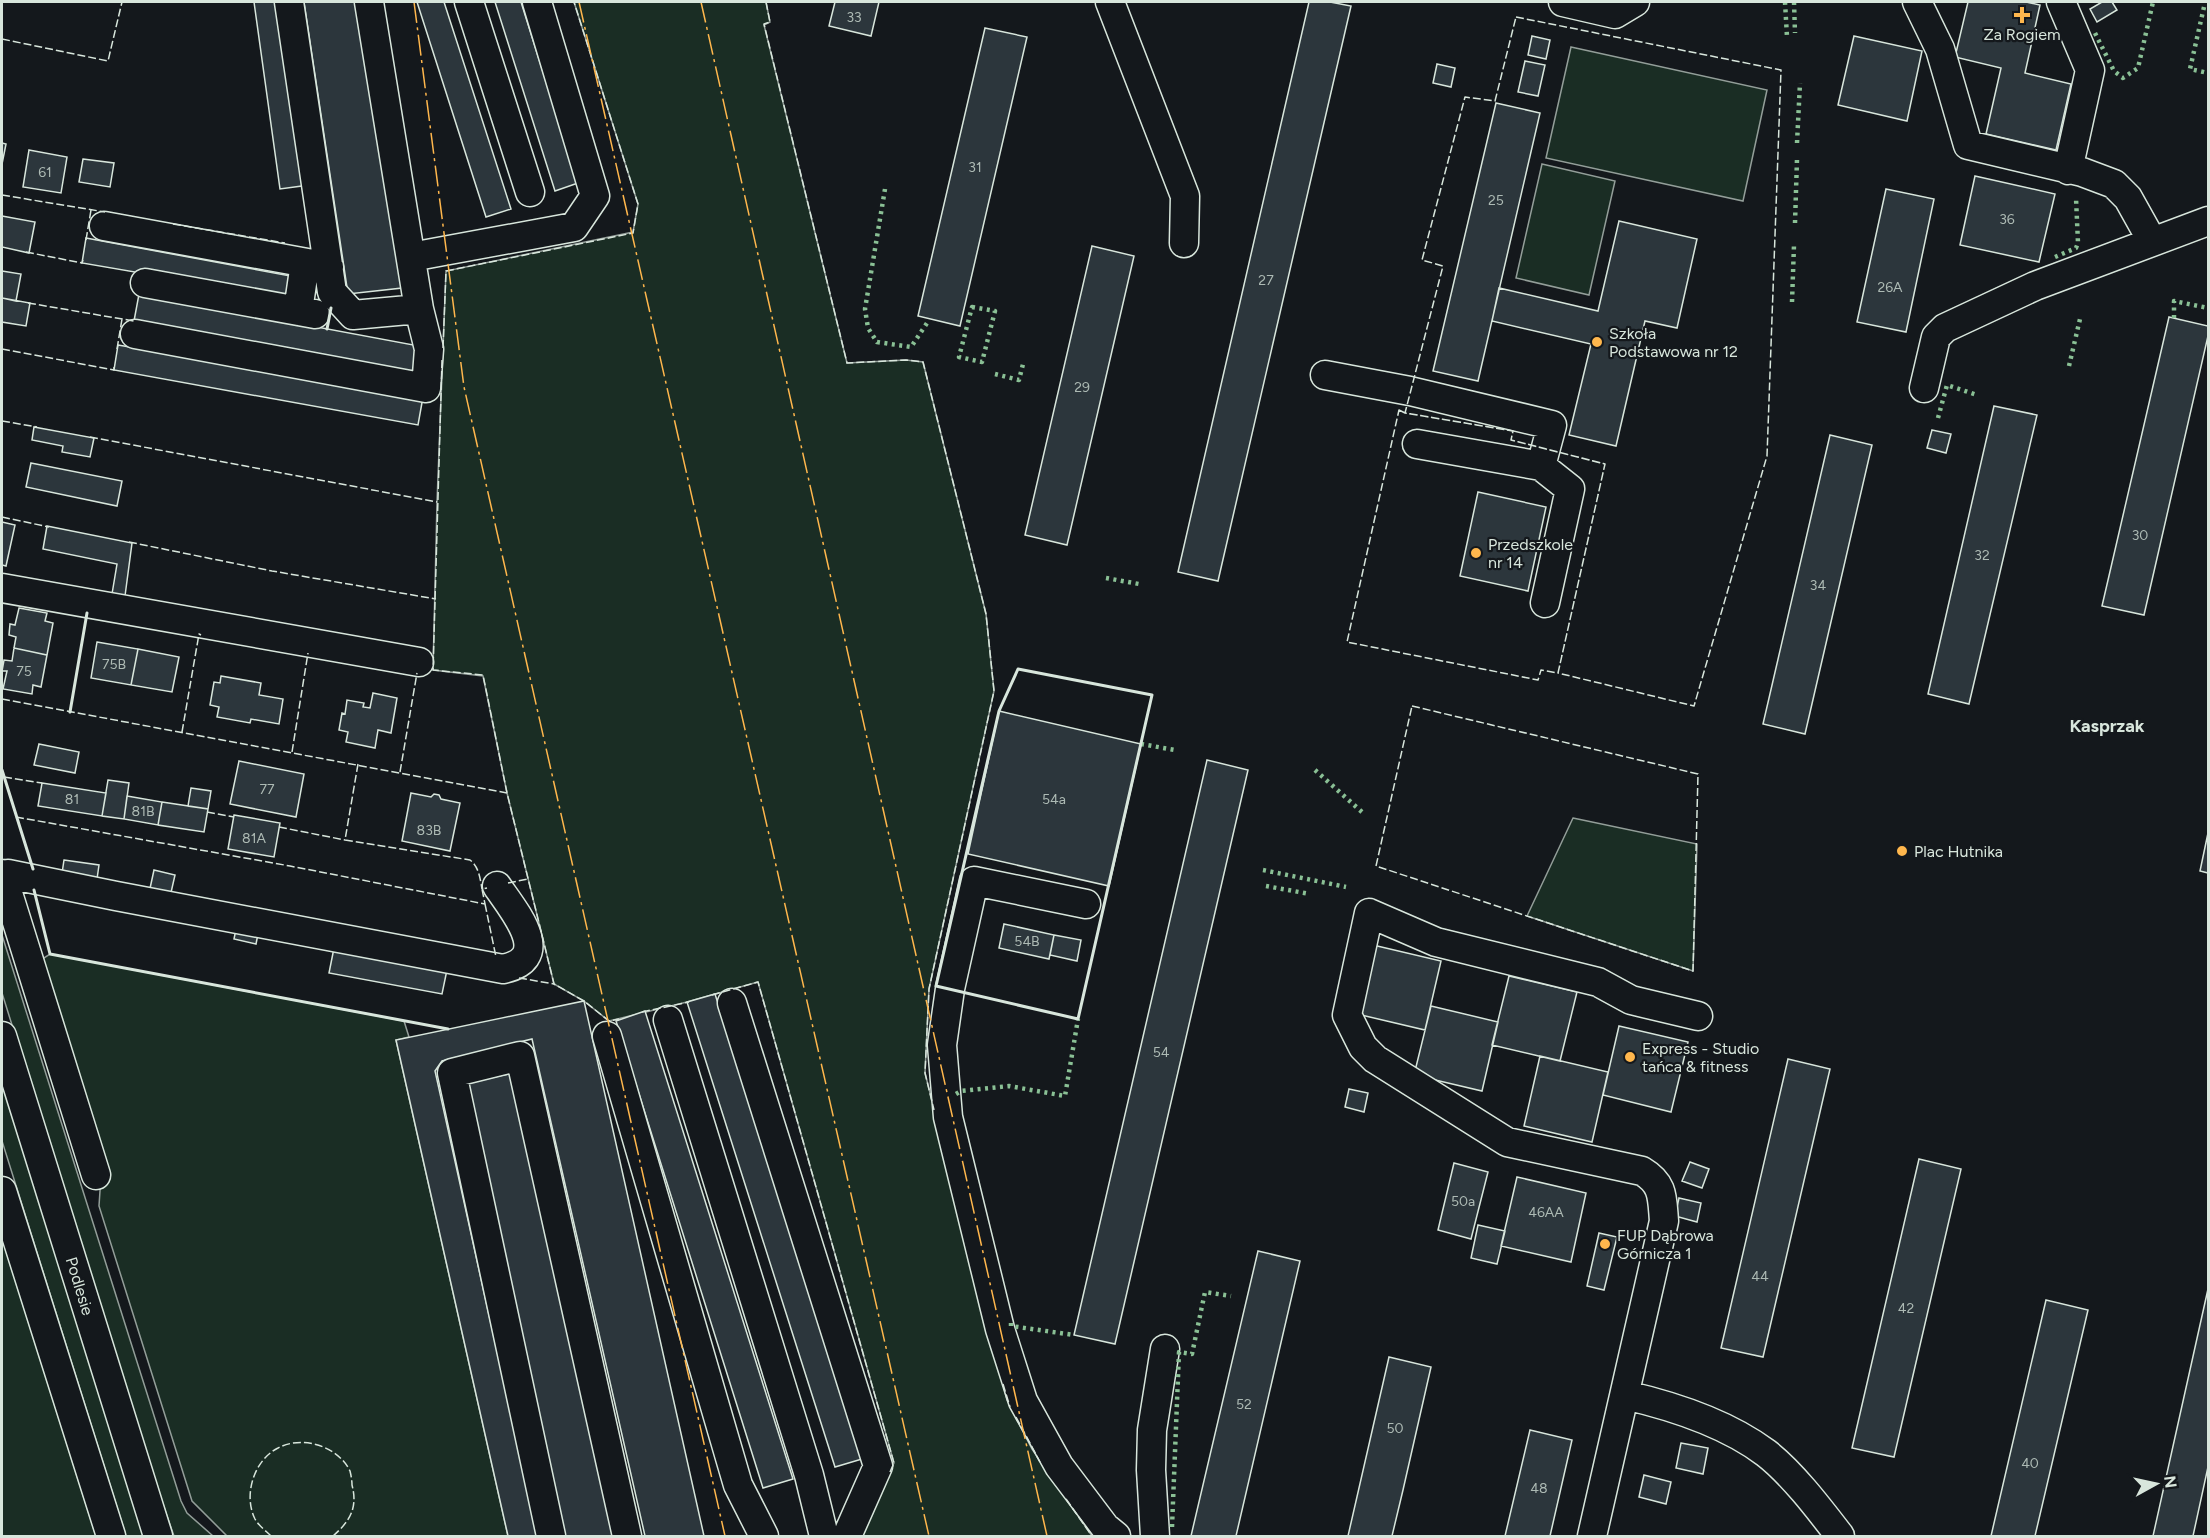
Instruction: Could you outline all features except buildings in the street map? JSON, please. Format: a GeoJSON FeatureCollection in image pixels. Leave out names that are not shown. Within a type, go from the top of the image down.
{"type":"FeatureCollection","features":[{"type":"Feature","properties":{"kind":"street"},"geometry":{"type":"LineString","coordinates":[[146,283],[306,313],[317,265],[289,2]]}},
{"type":"Feature","properties":{"kind":"street"},"geometry":{"type":"LineString","coordinates":[[135,334],[426,388],[429,349],[419,309],[369,2]]}},
{"type":"Feature","properties":{"kind":"street"},"geometry":{"type":"LineString","coordinates":[[469,2],[530,192]]}},
{"type":"Feature","properties":{"kind":"street"},"geometry":{"type":"LineString","coordinates":[[411,257],[574,227],[595,196],[537,2]]}},
{"type":"Feature","properties":{"kind":"street"},"geometry":{"type":"LineString","coordinates":[[1110,2],[1185,196],[1185,243]]}},
{"type":"Feature","properties":{"kind":"street"},"geometry":{"type":"LineString","coordinates":[[1563,2],[1615,14],[1635,2]]}},
{"type":"Feature","properties":{"kind":"street"},"geometry":{"type":"LineString","coordinates":[[1917,2],[1940,48],[1968,145],[2082,172],[2114,184],[2128,198],[2152,241]]}},
{"type":"Feature","properties":{"kind":"street"},"geometry":{"type":"LineString","coordinates":[[2061,2],[2090,70],[2068,170]]}},
{"type":"Feature","properties":{"kind":"street"},"geometry":{"type":"LineString","coordinates":[[1924,388],[1936,337],[1945,328],[2035,286],[2208,221]]}},
{"type":"Feature","properties":{"kind":"street"},"geometry":{"type":"LineString","coordinates":[[104,226],[317,265]]}},
{"type":"Feature","properties":{"kind":"street"},"geometry":{"type":"LineString","coordinates":[[317,265],[332,292],[353,315],[419,309]]}},
{"type":"Feature","properties":{"kind":"street"},"geometry":{"type":"LineString","coordinates":[[1325,375],[1410,391],[1552,425],[1541,466]]}},
{"type":"Feature","properties":{"kind":"street"},"geometry":{"type":"LineString","coordinates":[[1417,444],[1541,466],[1570,489],[1545,603]]}},
{"type":"Feature","properties":{"kind":"street"},"geometry":{"type":"LineString","coordinates":[[2,588],[419,662]]}},
{"type":"Feature","properties":{"kind":"street"},"geometry":{"type":"LineString","coordinates":[[96,1175],[2,874],[503,969],[523,963],[528,955],[529,943],[525,928],[497,885]]}},
{"type":"Feature","properties":{"kind":"street"},"geometry":{"type":"LineString","coordinates":[[1086,904],[974,881],[950,989],[942,1045],[948,1117],[1000,1329],[1023,1401],[1059,1466],[1105,1527],[1116,1536]]}},
{"type":"Feature","properties":{"kind":"street"},"geometry":{"type":"LineString","coordinates":[[1592,1536],[1664,1221],[1662,1192],[1654,1178],[1642,1171],[1507,1142],[1374,1059],[1363,1047],[1347,1015],[1369,913],[1436,942],[1598,982],[1630,1000],[1698,1016]]}},
{"type":"Feature","properties":{"kind":"street"},"geometry":{"type":"LineString","coordinates":[[732,1003],[878,1466],[847,1536]]}},
{"type":"Feature","properties":{"kind":"street"},"geometry":{"type":"LineString","coordinates":[[668,1020],[809,1475],[824,1536]]}},
{"type":"Feature","properties":{"kind":"street","name":"Podlesie"},"geometry":{"type":"LineString","coordinates":[[2,1036],[158,1536]]}},
{"type":"Feature","properties":{"kind":"street"},"geometry":{"type":"LineString","coordinates":[[606,1036],[738,1485],[764,1536]]}},
{"type":"Feature","properties":{"kind":"street"},"geometry":{"type":"LineString","coordinates":[[551,1536],[452,1073],[520,1056],[627,1536]]}},
{"type":"Feature","properties":{"kind":"street"},"geometry":{"type":"LineString","coordinates":[[2,1191],[111,1536]]}},
{"type":"Feature","properties":{"kind":"street"},"geometry":{"type":"LineString","coordinates":[[1155,1536],[1151,1470],[1152,1430],[1165,1348]]}},
{"type":"Feature","properties":{"kind":"street"},"geometry":{"type":"LineString","coordinates":[[1625,1395],[1657,1402],[1685,1412],[1732,1433],[1767,1453],[1823,1513],[1840,1536]]}},
{"type":"Feature","properties":{"kind":"green space"},"geometry":{"type":"Polygon","coordinates":[[[574,2],[766,2],[770,22],[764,25],[847,363],[906,360],[923,362],[986,614],[994,691],[929,989],[925,1073],[1007,1400],[1032,1449],[1092,1536],[859,1536],[894,1463],[758,982],[609,1021],[584,1001],[554,984],[507,793],[483,676],[433,670],[446,271],[633,232],[638,204],[574,2]]]}},
{"type":"Feature","properties":{"kind":"green space"},"geometry":{"type":"Polygon","coordinates":[[[1571,47],[1767,90],[1743,201],[1546,158],[1571,47]]]}},
{"type":"Feature","properties":{"kind":"green space"},"geometry":{"type":"Polygon","coordinates":[[[1542,164],[1615,181],[1589,295],[1516,278],[1542,164]]]}},
{"type":"Feature","properties":{"kind":"green space"},"geometry":{"type":"Polygon","coordinates":[[[1573,818],[1697,844],[1693,971],[1527,916],[1573,818]]]}},
{"type":"Feature","properties":{"kind":"green space"},"geometry":{"type":"Polygon","coordinates":[[[2,935],[181,1501],[187,1513],[213,1536],[174,1536],[152,1473],[2,993],[2,935]]]}},
{"type":"Feature","properties":{"kind":"green space"},"geometry":{"type":"Polygon","coordinates":[[[50,954],[404,1021],[409,1037],[396,1040],[508,1536],[227,1536],[192,1501],[99,1206],[101,1176],[36,963],[50,954]]]}},
{"type":"Feature","properties":{"kind":"green space"},"geometry":{"type":"Polygon","coordinates":[[[2,1082],[145,1536],[126,1536],[2,1141],[2,1082]]]}},
{"type":"Feature","properties":{"kind":"green space"},"geometry":{"type":"Polygon","coordinates":[[[2,1238],[96,1536],[2,1536],[2,1238]]]}},
{"type":"Feature","properties":{"kind":"hedge"},"geometry":{"type":"LineString","coordinates":[[1785,2],[1787,37]]}},
{"type":"Feature","properties":{"kind":"hedge"},"geometry":{"type":"LineString","coordinates":[[1794,2],[1795,33]]}},
{"type":"Feature","properties":{"kind":"hedge"},"geometry":{"type":"LineString","coordinates":[[2095,33],[2114,71],[2123,78],[2138,68],[2153,2]]}},
{"type":"Feature","properties":{"kind":"hedge"},"geometry":{"type":"LineString","coordinates":[[2204,7],[2190,69],[2208,73]]}},
{"type":"Feature","properties":{"kind":"hedge"},"geometry":{"type":"LineString","coordinates":[[1797,143],[1800,83]]}},
{"type":"Feature","properties":{"kind":"hedge"},"geometry":{"type":"LineString","coordinates":[[1795,223],[1797,159]]}},
{"type":"Feature","properties":{"kind":"hedge"},"geometry":{"type":"LineString","coordinates":[[885,189],[865,309],[868,328],[877,342],[911,347],[927,323]]}},
{"type":"Feature","properties":{"kind":"hedge"},"geometry":{"type":"LineString","coordinates":[[2055,257],[2076,248],[2078,243],[2076,198]]}},
{"type":"Feature","properties":{"kind":"hedge"},"geometry":{"type":"LineString","coordinates":[[1792,302],[1794,245]]}},
{"type":"Feature","properties":{"kind":"hedge"},"geometry":{"type":"LineString","coordinates":[[2174,318],[2174,301],[2208,308]]}},
{"type":"Feature","properties":{"kind":"hedge"},"geometry":{"type":"LineString","coordinates":[[972,307],[995,311],[982,362],[959,357],[972,307]]}},
{"type":"Feature","properties":{"kind":"hedge"},"geometry":{"type":"LineString","coordinates":[[2069,366],[2080,319]]}},
{"type":"Feature","properties":{"kind":"hedge"},"geometry":{"type":"LineString","coordinates":[[995,374],[1019,380],[1023,364]]}},
{"type":"Feature","properties":{"kind":"hedge"},"geometry":{"type":"LineString","coordinates":[[1938,418],[1947,385],[1977,395]]}},
{"type":"Feature","properties":{"kind":"hedge"},"geometry":{"type":"LineString","coordinates":[[1106,578],[1139,584]]}},
{"type":"Feature","properties":{"kind":"hedge"},"geometry":{"type":"LineString","coordinates":[[1141,744],[1175,750]]}},
{"type":"Feature","properties":{"kind":"hedge"},"geometry":{"type":"LineString","coordinates":[[1315,770],[1363,813]]}},
{"type":"Feature","properties":{"kind":"hedge"},"geometry":{"type":"LineString","coordinates":[[1263,870],[1346,887]]}},
{"type":"Feature","properties":{"kind":"hedge"},"geometry":{"type":"LineString","coordinates":[[1266,886],[1310,894]]}},
{"type":"Feature","properties":{"kind":"hedge"},"geometry":{"type":"LineString","coordinates":[[956,1094],[961,1091],[1009,1086],[1065,1096],[1078,1019]]}},
{"type":"Feature","properties":{"kind":"hedge"},"geometry":{"type":"LineString","coordinates":[[1172,1527],[1179,1352],[1192,1354],[1205,1292],[1231,1296]]}},
{"type":"Feature","properties":{"kind":"hedge"},"geometry":{"type":"LineString","coordinates":[[1011,1323],[1011,1326],[1074,1335]]}},
{"type":"Feature","properties":{"kind":"fence"},"geometry":{"type":"LineString","coordinates":[[2,39],[108,61],[122,2]]}},
{"type":"Feature","properties":{"kind":"fence"},"geometry":{"type":"LineString","coordinates":[[443,348],[446,271],[633,233],[638,204],[574,2]]}},
{"type":"Feature","properties":{"kind":"fence"},"geometry":{"type":"LineString","coordinates":[[766,2],[770,22],[764,24],[847,363],[906,360],[923,362],[986,614],[994,691],[929,989],[925,1073],[934,1110]]}},
{"type":"Feature","properties":{"kind":"fence"},"geometry":{"type":"LineString","coordinates":[[1516,17],[1781,70],[1767,456],[1694,706],[1558,673],[1605,464],[1511,440],[1513,431],[1405,413],[1443,266],[1422,260],[1465,97],[1495,101],[1516,17]]}},
{"type":"Feature","properties":{"kind":"fence"},"geometry":{"type":"LineString","coordinates":[[2,195],[105,212]]}},
{"type":"Feature","properties":{"kind":"fence"},"geometry":{"type":"LineString","coordinates":[[86,240],[91,210]]}},
{"type":"Feature","properties":{"kind":"fence"},"geometry":{"type":"LineString","coordinates":[[173,224],[285,243]]}},
{"type":"Feature","properties":{"kind":"fence"},"geometry":{"type":"LineString","coordinates":[[26,252],[82,263],[83,260]]}},
{"type":"Feature","properties":{"kind":"fence"},"geometry":{"type":"LineString","coordinates":[[28,303],[134,321]]}},
{"type":"Feature","properties":{"kind":"fence"},"geometry":{"type":"LineString","coordinates":[[117,349],[122,319]]}},
{"type":"Feature","properties":{"kind":"fence"},"geometry":{"type":"LineString","coordinates":[[2,349],[114,370],[114,367]]}},
{"type":"Feature","properties":{"kind":"fence"},"geometry":{"type":"LineString","coordinates":[[442,360],[433,670],[483,675],[507,793],[554,984],[584,1001],[609,1021],[619,1019]]}},
{"type":"Feature","properties":{"kind":"fence"},"geometry":{"type":"LineString","coordinates":[[1399,410],[1405,413],[1513,431],[1511,440],[1605,464],[1558,673],[1541,670],[1538,680],[1347,642],[1399,410]]}},
{"type":"Feature","properties":{"kind":"fence"},"geometry":{"type":"LineString","coordinates":[[2,421],[37,427]]}},
{"type":"Feature","properties":{"kind":"fence"},"geometry":{"type":"LineString","coordinates":[[90,437],[437,502]]}},
{"type":"Feature","properties":{"kind":"fence"},"geometry":{"type":"LineString","coordinates":[[2,517],[49,527]]}},
{"type":"Feature","properties":{"kind":"fence"},"geometry":{"type":"LineString","coordinates":[[129,542],[272,571],[436,599]]}},
{"type":"Feature","properties":{"kind":"fence"},"geometry":{"type":"LineString","coordinates":[[182,732],[199,634],[201,635]]}},
{"type":"Feature","properties":{"kind":"fence"},"geometry":{"type":"LineString","coordinates":[[292,752],[308,653]]}},
{"type":"Feature","properties":{"kind":"fence"},"geometry":{"type":"LineString","coordinates":[[400,772],[417,673]]}},
{"type":"Feature","properties":{"kind":"fence"},"geometry":{"type":"LineString","coordinates":[[2,699],[507,793]]}},
{"type":"Feature","properties":{"kind":"fence"},"geometry":{"type":"LineString","coordinates":[[1412,706],[1698,774],[1693,971],[1376,866],[1412,706]]}},
{"type":"Feature","properties":{"kind":"fence"},"geometry":{"type":"LineString","coordinates":[[358,764],[345,840],[470,860],[477,869],[482,889]]}},
{"type":"Feature","properties":{"kind":"fence"},"geometry":{"type":"LineString","coordinates":[[4,777],[42,783]]}},
{"type":"Feature","properties":{"kind":"fence"},"geometry":{"type":"LineString","coordinates":[[207,812],[234,817]]}},
{"type":"Feature","properties":{"kind":"fence"},"geometry":{"type":"LineString","coordinates":[[16,817],[485,904],[482,889],[487,888]]}},
{"type":"Feature","properties":{"kind":"fence"},"geometry":{"type":"LineString","coordinates":[[279,827],[345,840]]}},
{"type":"Feature","properties":{"kind":"fence"},"geometry":{"type":"LineString","coordinates":[[508,883],[528,879]]}},
{"type":"Feature","properties":{"kind":"fence"},"geometry":{"type":"LineString","coordinates":[[485,904],[496,957]]}},
{"type":"Feature","properties":{"kind":"fence"},"geometry":{"type":"LineString","coordinates":[[519,978],[554,984]]}},
{"type":"Feature","properties":{"kind":"fence"},"geometry":{"type":"LineString","coordinates":[[712,995],[758,982],[894,1463],[890,1472]]}},
{"type":"Feature","properties":{"kind":"fence"},"geometry":{"type":"LineString","coordinates":[[642,1012],[689,1002]]}},
{"type":"Feature","properties":{"kind":"fence"},"geometry":{"type":"LineString","coordinates":[[1003,1384],[1010,1407]]}},
{"type":"Feature","properties":{"kind":"fence"},"geometry":{"type":"LineString","coordinates":[[1016,1417],[1040,1462]]}},
{"type":"Feature","properties":{"kind":"fence"},"geometry":{"type":"LineString","coordinates":[[271,1536],[257,1522],[252,1510],[250,1499],[253,1479],[257,1469],[270,1454],[287,1444],[298,1443],[308,1443],[328,1449],[337,1455],[350,1471],[354,1493],[353,1507],[344,1525],[333,1536]]}},
{"type":"Feature","properties":{"kind":"fence"},"geometry":{"type":"LineString","coordinates":[[1066,1499],[1092,1536]]}},
{"type":"Feature","properties":{"kind":"wall"},"geometry":{"type":"LineString","coordinates":[[327,329],[331,308]]}},
{"type":"Feature","properties":{"kind":"wall"},"geometry":{"type":"LineString","coordinates":[[70,712],[87,613]]}},
{"type":"Feature","properties":{"kind":"wall"},"geometry":{"type":"LineString","coordinates":[[1018,669],[1152,695],[1078,1019],[936,986],[999,711],[1018,669]]}},
{"type":"Feature","properties":{"kind":"wall"},"geometry":{"type":"LineString","coordinates":[[2,770],[33,869]]}},
{"type":"Feature","properties":{"kind":"wall"},"geometry":{"type":"LineString","coordinates":[[34,890],[50,954],[448,1029]]}},
{"type":"Feature","properties":{"kind":"power"},"geometry":{"type":"LineString","coordinates":[[414,2],[464,387],[725,1536]]}},
{"type":"Feature","properties":{"kind":"power"},"geometry":{"type":"LineString","coordinates":[[579,2],[929,1536]]}},
{"type":"Feature","properties":{"kind":"power"},"geometry":{"type":"LineString","coordinates":[[701,2],[1047,1536]]}},
{"type":"Feature","properties":{"kind":"place","name":"Za Rogiem"},"geometry":{"type":"Point","coordinates":[2022,15]}},
{"type":"Feature","properties":{"kind":"place","name":"Szkoła Podstawowa nr 12"},"geometry":{"type":"Point","coordinates":[1597,342]}},
{"type":"Feature","properties":{"kind":"place","name":"Przedszkole nr 14"},"geometry":{"type":"Point","coordinates":[1476,553]}},
{"type":"Feature","properties":{"kind":"place","name":"Plac Hutnika"},"geometry":{"type":"Point","coordinates":[1902,851]}},
{"type":"Feature","properties":{"kind":"place","name":"Express - Studio tańca & fitness"},"geometry":{"type":"Point","coordinates":[1630,1057]}},
{"type":"Feature","properties":{"kind":"place","name":"FUP Dąbrowa Górnicza 1"},"geometry":{"type":"Point","coordinates":[1605,1244]}},
{"type":"Feature","properties":{"kind":"district","name":"Kasprzak"},"geometry":{"type":"Point","coordinates":[2107,726]}}]}
